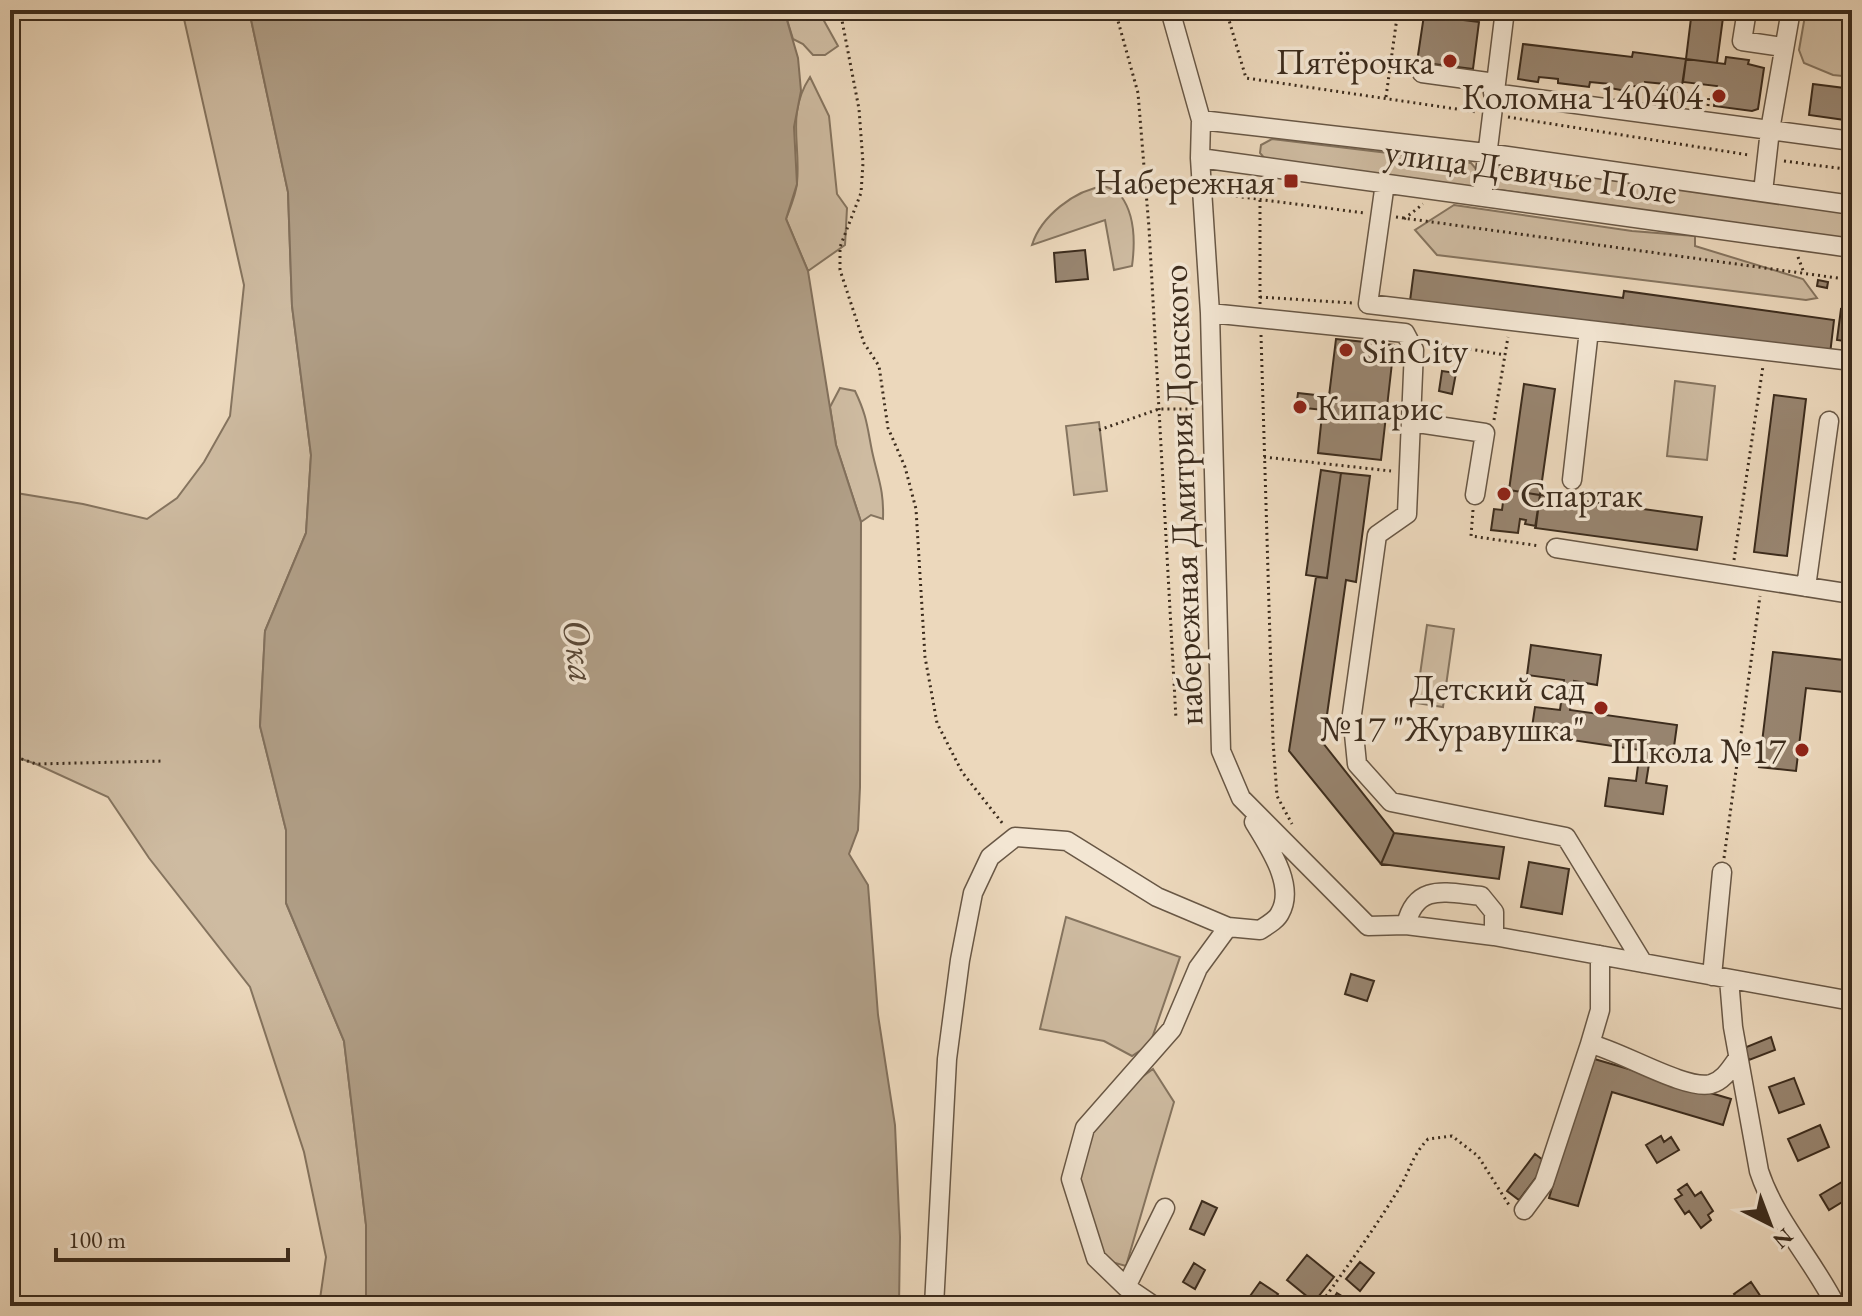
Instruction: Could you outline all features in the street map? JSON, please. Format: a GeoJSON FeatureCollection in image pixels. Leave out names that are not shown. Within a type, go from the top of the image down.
{"type":"FeatureCollection","features":[{"type":"Feature","properties":{"kind":"street","name":"набережная Дмитрия Донского"},"geometry":{"type":"LineString","coordinates":[[1170,10],[1201,120],[1200,158],[1210,313],[1221,751],[1241,798],[1368,926],[1406,925]]}},
{"type":"Feature","properties":{"kind":"street"},"geometry":{"type":"LineString","coordinates":[[1482,197],[1505,10]]}},
{"type":"Feature","properties":{"kind":"street"},"geometry":{"type":"LineString","coordinates":[[1747,10],[1742,41],[1783,47]]}},
{"type":"Feature","properties":{"kind":"street"},"geometry":{"type":"LineString","coordinates":[[1763,192],[1770,130],[1791,10]]}},
{"type":"Feature","properties":{"kind":"street"},"geometry":{"type":"LineString","coordinates":[[1422,73],[1494,88],[1852,141]]}},
{"type":"Feature","properties":{"kind":"street","name":"улица Девичье Поле"},"geometry":{"type":"LineString","coordinates":[[1201,120],[1486,153],[1852,205]]}},
{"type":"Feature","properties":{"kind":"street","name":"улица Девичье Поле"},"geometry":{"type":"LineString","coordinates":[[1200,158],[1852,248]]}},
{"type":"Feature","properties":{"kind":"street"},"geometry":{"type":"LineString","coordinates":[[1385,183],[1368,304],[1852,361]]}},
{"type":"Feature","properties":{"kind":"street"},"geometry":{"type":"LineString","coordinates":[[1210,313],[1405,333],[1414,350],[1407,514],[1377,535],[1352,714],[1357,764],[1391,802],[1566,837],[1643,963]]}},
{"type":"Feature","properties":{"kind":"street"},"geometry":{"type":"LineString","coordinates":[[1572,480],[1589,330]]}},
{"type":"Feature","properties":{"kind":"street"},"geometry":{"type":"LineString","coordinates":[[1806,587],[1829,421]]}},
{"type":"Feature","properties":{"kind":"street"},"geometry":{"type":"LineString","coordinates":[[1411,422],[1485,433],[1475,495]]}},
{"type":"Feature","properties":{"kind":"street"},"geometry":{"type":"LineString","coordinates":[[1556,548],[1852,594]]}},
{"type":"Feature","properties":{"kind":"street"},"geometry":{"type":"LineString","coordinates":[[934,1306],[947,1059],[960,960],[973,893],[990,857],[1015,837],[1067,841],[1157,897],[1228,927],[1260,930],[1280,915],[1285,894],[1282,877],[1267,844],[1241,798]]}},
{"type":"Feature","properties":{"kind":"street"},"geometry":{"type":"LineString","coordinates":[[1722,872],[1721,978],[1753,1148],[1766,1192],[1823,1279],[1836,1306]]}},
{"type":"Feature","properties":{"kind":"street"},"geometry":{"type":"LineString","coordinates":[[1494,936],[1494,912],[1481,896],[1427,894],[1416,900],[1406,925],[1494,936],[1852,1001]]}},
{"type":"Feature","properties":{"kind":"street"},"geometry":{"type":"LineString","coordinates":[[1154,1306],[1126,1287],[1096,1258],[1071,1179],[1085,1128],[1172,1029],[1198,968],[1228,927]]}},
{"type":"Feature","properties":{"kind":"street"},"geometry":{"type":"LineString","coordinates":[[1524,1210],[1544,1183],[1590,1044],[1600,1010],[1600,955]]}},
{"type":"Feature","properties":{"kind":"street"},"geometry":{"type":"LineString","coordinates":[[1590,1044],[1609,1048],[1642,1064],[1708,1085],[1724,1078],[1738,1058]]}},
{"type":"Feature","properties":{"kind":"street"},"geometry":{"type":"LineString","coordinates":[[1126,1287],[1165,1208]]}},
{"type":"Feature","properties":{"kind":"path"},"geometry":{"type":"LineString","coordinates":[[840,10],[859,109],[863,163],[861,193],[840,247],[840,270],[864,343],[879,366],[888,428],[905,467],[916,509],[925,657],[937,723],[962,772],[1015,837]]}},
{"type":"Feature","properties":{"kind":"path"},"geometry":{"type":"LineString","coordinates":[[1115,10],[1138,93],[1176,719]]}},
{"type":"Feature","properties":{"kind":"path"},"geometry":{"type":"LineString","coordinates":[[1226,10],[1246,78],[1767,158]]}},
{"type":"Feature","properties":{"kind":"path"},"geometry":{"type":"LineString","coordinates":[[1386,99],[1398,10]]}},
{"type":"Feature","properties":{"kind":"path"},"geometry":{"type":"LineString","coordinates":[[1783,169],[1781,160],[1852,170]]}},
{"type":"Feature","properties":{"kind":"path"},"geometry":{"type":"LineString","coordinates":[[1145,182],[1852,280]]}},
{"type":"Feature","properties":{"kind":"path"},"geometry":{"type":"LineString","coordinates":[[1404,219],[1440,192]]}},
{"type":"Feature","properties":{"kind":"path"},"geometry":{"type":"LineString","coordinates":[[1260,200],[1272,727],[1277,796],[1295,830]]}},
{"type":"Feature","properties":{"kind":"path"},"geometry":{"type":"LineString","coordinates":[[1792,240],[1804,273]]}},
{"type":"Feature","properties":{"kind":"path"},"geometry":{"type":"LineString","coordinates":[[1260,297],[1368,304]]}},
{"type":"Feature","properties":{"kind":"path"},"geometry":{"type":"LineString","coordinates":[[1485,433],[1492,431],[1511,321]]}},
{"type":"Feature","properties":{"kind":"path"},"geometry":{"type":"LineString","coordinates":[[1432,342],[1505,355]]}},
{"type":"Feature","properties":{"kind":"path"},"geometry":{"type":"LineString","coordinates":[[1732,576],[1765,351]]}},
{"type":"Feature","properties":{"kind":"path"},"geometry":{"type":"LineString","coordinates":[[1099,430],[1159,409],[1212,409]]}},
{"type":"Feature","properties":{"kind":"path"},"geometry":{"type":"LineString","coordinates":[[1264,457],[1374,470]]}},
{"type":"Feature","properties":{"kind":"path"},"geometry":{"type":"LineString","coordinates":[[1475,495],[1471,536],[1556,548]]}},
{"type":"Feature","properties":{"kind":"path"},"geometry":{"type":"LineString","coordinates":[[1722,872],[1763,581]]}},
{"type":"Feature","properties":{"kind":"path"},"geometry":{"type":"LineString","coordinates":[[1846,661],[1852,619]]}},
{"type":"Feature","properties":{"kind":"path"},"geometry":{"type":"LineString","coordinates":[[10,755],[36,764],[164,761]]}},
{"type":"Feature","properties":{"kind":"path"},"geometry":{"type":"LineString","coordinates":[[1319,1306],[1369,1236],[1402,1184],[1415,1153],[1428,1139],[1452,1136],[1478,1156],[1508,1205],[1524,1210]]}},
{"type":"Feature","properties":{"kind":"shaded area"},"geometry":{"type":"Polygon","coordinates":[[[182,10],[249,10],[288,192],[292,306],[311,455],[306,533],[265,631],[260,726],[286,830],[286,903],[344,1041],[366,1225],[366,1306],[319,1306],[326,1257],[304,1152],[250,987],[149,858],[108,797],[10,755],[10,492],[147,519],[177,498],[204,462],[230,416],[244,285],[182,10]]]}},
{"type":"Feature","properties":{"kind":"shaded area"},"geometry":{"type":"Polygon","coordinates":[[[784,10],[818,10],[838,46],[825,55],[813,55],[793,39],[784,10]]]}},
{"type":"Feature","properties":{"kind":"shaded area"},"geometry":{"type":"Polygon","coordinates":[[[1806,10],[1841,10],[1845,17],[1852,19],[1852,77],[1833,75],[1804,63],[1799,50],[1806,10]]]}},
{"type":"Feature","properties":{"kind":"shaded area"},"geometry":{"type":"Polygon","coordinates":[[[810,77],[829,116],[837,194],[847,208],[845,245],[808,271],[786,219],[797,183],[798,104],[810,77]]]}},
{"type":"Feature","properties":{"kind":"shaded area"},"geometry":{"type":"Polygon","coordinates":[[[1272,139],[1471,163],[1477,170],[1475,185],[1469,190],[1266,160],[1260,153],[1261,145],[1272,139]]]}},
{"type":"Feature","properties":{"kind":"shaded area"},"geometry":{"type":"Polygon","coordinates":[[[1493,163],[1852,213],[1852,240],[1493,189],[1488,186],[1493,163]]]}},
{"type":"Feature","properties":{"kind":"shaded area"},"geometry":{"type":"Polygon","coordinates":[[[1104,186],[1119,194],[1129,212],[1134,239],[1132,266],[1114,270],[1105,220],[1032,245],[1043,224],[1060,206],[1093,188],[1104,186]]]}},
{"type":"Feature","properties":{"kind":"shaded area"},"geometry":{"type":"Polygon","coordinates":[[[1454,205],[1632,231],[1695,236],[1695,246],[1803,279],[1817,298],[1806,300],[1437,255],[1415,230],[1454,205]]]}},
{"type":"Feature","properties":{"kind":"shaded area"},"geometry":{"type":"Polygon","coordinates":[[[1675,381],[1715,386],[1707,460],[1667,456],[1675,381]]]}},
{"type":"Feature","properties":{"kind":"shaded area"},"geometry":{"type":"Polygon","coordinates":[[[840,388],[855,391],[864,414],[882,492],[883,519],[871,515],[861,522],[836,445],[830,407],[840,388]]]}},
{"type":"Feature","properties":{"kind":"shaded area"},"geometry":{"type":"Polygon","coordinates":[[[1099,422],[1107,491],[1074,495],[1066,426],[1099,422]]]}},
{"type":"Feature","properties":{"kind":"shaded area"},"geometry":{"type":"Polygon","coordinates":[[[1427,625],[1454,629],[1443,707],[1416,703],[1427,625]]]}},
{"type":"Feature","properties":{"kind":"shaded area"},"geometry":{"type":"Polygon","coordinates":[[[1066,917],[1180,957],[1150,1044],[1132,1056],[1104,1041],[1040,1029],[1066,917]]]}},
{"type":"Feature","properties":{"kind":"shaded area"},"geometry":{"type":"Polygon","coordinates":[[[1153,1069],[1174,1102],[1126,1266],[1090,1256],[1074,1148],[1128,1087],[1153,1069]]]}},
{"type":"Feature","properties":{"kind":"water","name":"Ока"},"geometry":{"type":"Polygon","coordinates":[[[249,10],[784,10],[798,58],[801,91],[794,127],[797,184],[786,219],[808,271],[836,445],[861,522],[860,787],[858,830],[849,854],[868,885],[878,1015],[895,1125],[900,1237],[899,1306],[366,1306],[366,1225],[344,1041],[286,903],[286,830],[260,726],[265,631],[306,533],[311,455],[292,306],[288,192],[249,10]]]}},
{"type":"Feature","properties":{"kind":"building"},"geometry":{"type":"Polygon","coordinates":[[[1446,10],[1477,10],[1475,21],[1445,17],[1446,10]]]}},
{"type":"Feature","properties":{"kind":"building"},"geometry":{"type":"Polygon","coordinates":[[[1692,10],[1724,10],[1717,63],[1686,59],[1692,10]]]}},
{"type":"Feature","properties":{"kind":"building"},"geometry":{"type":"Polygon","coordinates":[[[1424,15],[1479,22],[1473,69],[1417,62],[1424,15]]]}},
{"type":"Feature","properties":{"kind":"building"},"geometry":{"type":"Polygon","coordinates":[[[1523,44],[1632,57],[1633,52],[1686,59],[1681,92],[1664,90],[1665,84],[1645,82],[1645,88],[1627,85],[1626,91],[1610,88],[1610,84],[1590,82],[1589,87],[1558,83],[1558,79],[1539,77],[1538,82],[1518,79],[1523,44]]]}},
{"type":"Feature","properties":{"kind":"building"},"geometry":{"type":"Polygon","coordinates":[[[1726,57],[1749,60],[1748,64],[1764,68],[1758,109],[1752,111],[1714,106],[1717,86],[1683,82],[1686,59],[1725,64],[1726,57]]]}},
{"type":"Feature","properties":{"kind":"building"},"geometry":{"type":"Polygon","coordinates":[[[1813,84],[1852,89],[1852,121],[1809,115],[1813,84]]]}},
{"type":"Feature","properties":{"kind":"building"},"geometry":{"type":"Polygon","coordinates":[[[1085,250],[1088,279],[1056,282],[1054,253],[1085,250]]]}},
{"type":"Feature","properties":{"kind":"building"},"geometry":{"type":"Polygon","coordinates":[[[1414,270],[1623,298],[1624,291],[1834,320],[1830,354],[1620,324],[1619,328],[1410,301],[1414,270]]]}},
{"type":"Feature","properties":{"kind":"building"},"geometry":{"type":"Polygon","coordinates":[[[1818,280],[1828,282],[1827,288],[1817,286],[1818,280]]]}},
{"type":"Feature","properties":{"kind":"building"},"geometry":{"type":"Polygon","coordinates":[[[1841,309],[1852,311],[1852,342],[1837,340],[1841,309]]]}},
{"type":"Feature","properties":{"kind":"building"},"geometry":{"type":"Polygon","coordinates":[[[1336,339],[1394,345],[1381,460],[1318,453],[1324,396],[1329,396],[1336,339]]]}},
{"type":"Feature","properties":{"kind":"building"},"geometry":{"type":"Polygon","coordinates":[[[1442,371],[1456,373],[1452,394],[1439,391],[1442,371]]]}},
{"type":"Feature","properties":{"kind":"building"},"geometry":{"type":"Polygon","coordinates":[[[1524,384],[1555,389],[1540,495],[1509,490],[1524,384]]]}},
{"type":"Feature","properties":{"kind":"building"},"geometry":{"type":"Polygon","coordinates":[[[1298,393],[1324,396],[1323,410],[1296,407],[1298,393]]]}},
{"type":"Feature","properties":{"kind":"building"},"geometry":{"type":"Polygon","coordinates":[[[1774,395],[1806,399],[1787,556],[1754,552],[1774,395]]]}},
{"type":"Feature","properties":{"kind":"building"},"geometry":{"type":"Polygon","coordinates":[[[1321,470],[1341,473],[1327,578],[1306,575],[1321,470]]]}},
{"type":"Feature","properties":{"kind":"building"},"geometry":{"type":"Polygon","coordinates":[[[1341,473],[1370,476],[1356,582],[1346,580],[1323,743],[1394,833],[1381,864],[1289,751],[1316,577],[1327,578],[1341,473]]]}},
{"type":"Feature","properties":{"kind":"building"},"geometry":{"type":"Polygon","coordinates":[[[1505,486],[1509,490],[1540,495],[1536,526],[1525,524],[1526,520],[1520,519],[1518,533],[1491,530],[1494,509],[1502,510],[1505,486]]]}},
{"type":"Feature","properties":{"kind":"building"},"geometry":{"type":"Polygon","coordinates":[[[1540,495],[1702,517],[1697,550],[1535,528],[1540,495]]]}},
{"type":"Feature","properties":{"kind":"building"},"geometry":{"type":"Polygon","coordinates":[[[1531,645],[1601,655],[1597,685],[1574,681],[1570,710],[1677,725],[1673,754],[1651,751],[1646,783],[1667,786],[1663,814],[1605,806],[1609,778],[1636,781],[1640,750],[1531,734],[1535,707],[1560,710],[1564,680],[1527,675],[1531,645]]]}},
{"type":"Feature","properties":{"kind":"building"},"geometry":{"type":"Polygon","coordinates":[[[1773,652],[1852,661],[1852,693],[1806,688],[1796,771],[1759,767],[1773,652]]]}},
{"type":"Feature","properties":{"kind":"building"},"geometry":{"type":"Polygon","coordinates":[[[1394,833],[1504,847],[1499,879],[1381,864],[1394,833]]]}},
{"type":"Feature","properties":{"kind":"building"},"geometry":{"type":"Polygon","coordinates":[[[1529,862],[1569,869],[1562,914],[1521,907],[1529,862]]]}},
{"type":"Feature","properties":{"kind":"building"},"geometry":{"type":"Polygon","coordinates":[[[1351,974],[1374,981],[1367,1001],[1345,994],[1351,974]]]}},
{"type":"Feature","properties":{"kind":"building"},"geometry":{"type":"Polygon","coordinates":[[[1771,1037],[1775,1050],[1749,1060],[1744,1048],[1771,1037]]]}},
{"type":"Feature","properties":{"kind":"building"},"geometry":{"type":"Polygon","coordinates":[[[1591,1058],[1731,1099],[1723,1125],[1612,1092],[1578,1206],[1549,1198],[1591,1058]]]}},
{"type":"Feature","properties":{"kind":"building"},"geometry":{"type":"Polygon","coordinates":[[[1794,1078],[1804,1104],[1779,1113],[1769,1087],[1794,1078]]]}},
{"type":"Feature","properties":{"kind":"building"},"geometry":{"type":"Polygon","coordinates":[[[1820,1125],[1829,1147],[1798,1161],[1788,1139],[1820,1125]]]}},
{"type":"Feature","properties":{"kind":"building"},"geometry":{"type":"Polygon","coordinates":[[[1661,1136],[1664,1142],[1671,1137],[1679,1150],[1657,1163],[1646,1145],[1661,1136]]]}},
{"type":"Feature","properties":{"kind":"building"},"geometry":{"type":"Polygon","coordinates":[[[1535,1154],[1547,1163],[1519,1200],[1507,1191],[1535,1154]]]}},
{"type":"Feature","properties":{"kind":"building"},"geometry":{"type":"Polygon","coordinates":[[[1852,1176],[1852,1196],[1829,1210],[1820,1195],[1852,1176]]]}},
{"type":"Feature","properties":{"kind":"building"},"geometry":{"type":"Polygon","coordinates":[[[1687,1184],[1695,1196],[1701,1192],[1713,1211],[1708,1215],[1711,1220],[1701,1228],[1689,1211],[1685,1214],[1675,1199],[1682,1195],[1678,1190],[1687,1184]]]}},
{"type":"Feature","properties":{"kind":"building"},"geometry":{"type":"Polygon","coordinates":[[[1202,1201],[1217,1208],[1204,1235],[1190,1229],[1202,1201]]]}},
{"type":"Feature","properties":{"kind":"building"},"geometry":{"type":"Polygon","coordinates":[[[1307,1255],[1334,1277],[1314,1302],[1287,1280],[1307,1255]]]}},
{"type":"Feature","properties":{"kind":"building"},"geometry":{"type":"Polygon","coordinates":[[[1360,1262],[1374,1273],[1360,1291],[1346,1279],[1360,1262]]]}},
{"type":"Feature","properties":{"kind":"building"},"geometry":{"type":"Polygon","coordinates":[[[1194,1263],[1205,1270],[1195,1289],[1183,1282],[1194,1263]]]}},
{"type":"Feature","properties":{"kind":"building"},"geometry":{"type":"Polygon","coordinates":[[[1260,1282],[1278,1294],[1270,1306],[1243,1306],[1260,1282]]]}},
{"type":"Feature","properties":{"kind":"building"},"geometry":{"type":"Polygon","coordinates":[[[1751,1282],[1767,1306],[1734,1306],[1740,1302],[1734,1294],[1751,1282]]]}},
{"type":"Feature","properties":{"kind":"building"},"geometry":{"type":"Polygon","coordinates":[[[1337,1293],[1358,1306],[1329,1306],[1337,1293]]]}},
{"type":"Feature","properties":{"kind":"place","name":"Пятёрочка"},"geometry":{"type":"Point","coordinates":[1450,61]}},
{"type":"Feature","properties":{"kind":"place","name":"Коломна 140404"},"geometry":{"type":"Point","coordinates":[1719,96]}},
{"type":"Feature","properties":{"kind":"place","name":"Набережная"},"geometry":{"type":"Point","coordinates":[1291,181]}},
{"type":"Feature","properties":{"kind":"place","name":"SinCity"},"geometry":{"type":"Point","coordinates":[1346,350]}},
{"type":"Feature","properties":{"kind":"place","name":"Кипарис"},"geometry":{"type":"Point","coordinates":[1300,407]}},
{"type":"Feature","properties":{"kind":"place","name":"Спартак"},"geometry":{"type":"Point","coordinates":[1504,494]}},
{"type":"Feature","properties":{"kind":"place","name":"Детский сад №17 \"Журавушка\""},"geometry":{"type":"Point","coordinates":[1601,708]}},
{"type":"Feature","properties":{"kind":"place","name":"Школа №17"},"geometry":{"type":"Point","coordinates":[1802,750]}}]}
